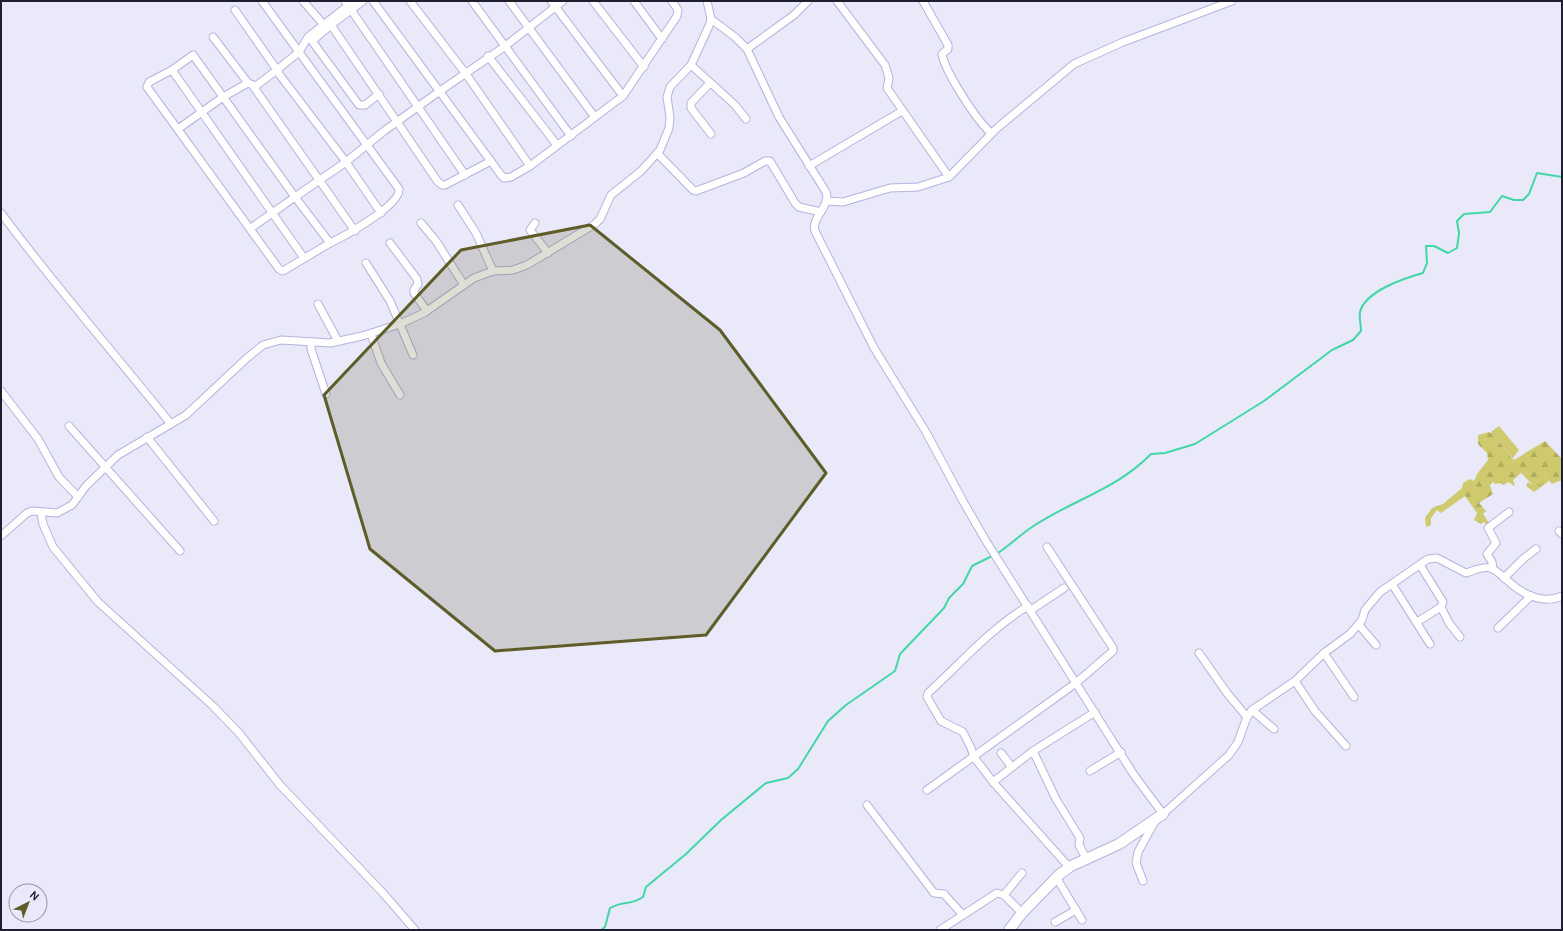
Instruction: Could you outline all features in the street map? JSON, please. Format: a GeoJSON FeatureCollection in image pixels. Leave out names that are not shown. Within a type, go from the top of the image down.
{"type":"FeatureCollection","features":[{"type":"Feature","properties":{"kind":"street"},"geometry":{"type":"LineString","coordinates":[[262,1],[368,144],[400,191],[381,213],[355,231],[330,243],[283,271],[279,269],[251,228],[146,85],[172,70],[193,55],[330,243]]}},
{"type":"Feature","properties":{"kind":"street"},"geometry":{"type":"LineString","coordinates":[[304,1],[327,25],[379,94],[440,184],[445,185],[491,161]]}},
{"type":"Feature","properties":{"kind":"street"},"geometry":{"type":"LineString","coordinates":[[178,129],[223,97],[251,85],[258,85],[301,52],[310,39],[350,5],[363,1]]}},
{"type":"Feature","properties":{"kind":"street"},"geometry":{"type":"LineString","coordinates":[[373,1],[491,161],[502,175],[508,178],[530,166],[571,136],[594,116],[623,96],[644,67],[678,13],[672,1]]}},
{"type":"Feature","properties":{"kind":"street"},"geometry":{"type":"LineString","coordinates":[[410,1],[468,73]]}},
{"type":"Feature","properties":{"kind":"street"},"geometry":{"type":"LineString","coordinates":[[417,1],[468,73],[530,166]]}},
{"type":"Feature","properties":{"kind":"street"},"geometry":{"type":"LineString","coordinates":[[472,1],[504,47],[571,136]]}},
{"type":"Feature","properties":{"kind":"street"},"geometry":{"type":"LineString","coordinates":[[509,1],[594,116]]}},
{"type":"Feature","properties":{"kind":"street"},"geometry":{"type":"LineString","coordinates":[[251,228],[346,162],[397,122],[419,108],[440,90],[468,73],[488,56],[504,47],[529,27],[553,4],[562,1]]}},
{"type":"Feature","properties":{"kind":"street"},"geometry":{"type":"LineString","coordinates":[[593,1],[644,67]]}},
{"type":"Feature","properties":{"kind":"street"},"geometry":{"type":"LineString","coordinates":[[634,1],[662,39]]}},
{"type":"Feature","properties":{"kind":"street"},"geometry":{"type":"LineString","coordinates":[[1,536],[27,513],[42,518],[66,509],[72,505],[86,486],[118,454],[186,415],[247,358],[264,345],[281,340],[311,345],[372,338],[402,328],[474,278],[493,271],[513,270],[522,267],[595,224],[600,219],[611,195],[641,171],[657,153],[669,128],[670,118],[667,97],[670,87],[691,65],[711,19],[707,1]]}},
{"type":"Feature","properties":{"kind":"street"},"geometry":{"type":"LineString","coordinates":[[746,49],[794,15],[808,1]]}},
{"type":"Feature","properties":{"kind":"street"},"geometry":{"type":"LineString","coordinates":[[837,1],[885,65],[889,78],[887,88],[949,177]]}},
{"type":"Feature","properties":{"kind":"street"},"geometry":{"type":"LineString","coordinates":[[923,1],[948,45],[948,49],[942,54],[944,64],[966,100],[991,133]]}},
{"type":"Feature","properties":{"kind":"street"},"geometry":{"type":"LineString","coordinates":[[826,201],[843,202],[890,188],[918,187],[949,177],[991,133],[1074,64],[1123,42],[1232,1]]}},
{"type":"Feature","properties":{"kind":"street"},"geometry":{"type":"LineString","coordinates":[[553,4],[623,96]]}},
{"type":"Feature","properties":{"kind":"street"},"geometry":{"type":"LineString","coordinates":[[350,5],[465,174]]}},
{"type":"Feature","properties":{"kind":"street"},"geometry":{"type":"LineString","coordinates":[[235,10],[277,70],[346,162],[381,213]]}},
{"type":"Feature","properties":{"kind":"street"},"geometry":{"type":"LineString","coordinates":[[711,19],[746,49],[779,116],[826,192],[826,201],[815,223],[815,232],[874,348],[926,432],[964,504],[986,541],[1121,752],[1159,817]]}},
{"type":"Feature","properties":{"kind":"street"},"geometry":{"type":"LineString","coordinates":[[212,37],[251,85],[355,231]]}},
{"type":"Feature","properties":{"kind":"street"},"geometry":{"type":"LineString","coordinates":[[310,39],[359,105],[365,104],[379,94]]}},
{"type":"Feature","properties":{"kind":"street"},"geometry":{"type":"LineString","coordinates":[[488,56],[557,145]]}},
{"type":"Feature","properties":{"kind":"street"},"geometry":{"type":"LineString","coordinates":[[691,65],[735,105],[746,119]]}},
{"type":"Feature","properties":{"kind":"street"},"geometry":{"type":"LineString","coordinates":[[172,70],[304,258]]}},
{"type":"Feature","properties":{"kind":"street"},"geometry":{"type":"LineString","coordinates":[[710,83],[691,103],[692,108],[712,134]]}},
{"type":"Feature","properties":{"kind":"street"},"geometry":{"type":"LineString","coordinates":[[809,166],[902,111]]}},
{"type":"Feature","properties":{"kind":"street"},"geometry":{"type":"LineString","coordinates":[[657,153],[693,190],[696,191],[744,173],[765,161],[770,161],[795,204],[799,207],[821,212]]}},
{"type":"Feature","properties":{"kind":"street"},"geometry":{"type":"LineString","coordinates":[[458,205],[476,233],[493,271]]}},
{"type":"Feature","properties":{"kind":"street"},"geometry":{"type":"LineString","coordinates":[[1,214],[73,305],[92,326],[171,424]]}},
{"type":"Feature","properties":{"kind":"street"},"geometry":{"type":"LineString","coordinates":[[421,223],[436,241],[464,286]]}},
{"type":"Feature","properties":{"kind":"street"},"geometry":{"type":"LineString","coordinates":[[535,223],[530,230],[548,253]]}},
{"type":"Feature","properties":{"kind":"street"},"geometry":{"type":"LineString","coordinates":[[390,243],[417,279],[418,284],[414,290],[414,293],[427,311]]}},
{"type":"Feature","properties":{"kind":"street"},"geometry":{"type":"LineString","coordinates":[[366,263],[390,301],[413,355]]}},
{"type":"Feature","properties":{"kind":"street"},"geometry":{"type":"LineString","coordinates":[[318,304],[338,341]]}},
{"type":"Feature","properties":{"kind":"street"},"geometry":{"type":"LineString","coordinates":[[372,338],[382,363],[400,395]]}},
{"type":"Feature","properties":{"kind":"street"},"geometry":{"type":"LineString","coordinates":[[311,345],[326,394]]}},
{"type":"Feature","properties":{"kind":"street"},"geometry":{"type":"LineString","coordinates":[[1,391],[38,439],[59,477],[78,497]]}},
{"type":"Feature","properties":{"kind":"street"},"geometry":{"type":"LineString","coordinates":[[69,426],[180,551]]}},
{"type":"Feature","properties":{"kind":"street"},"geometry":{"type":"LineString","coordinates":[[147,437],[214,521]]}},
{"type":"Feature","properties":{"kind":"street"},"geometry":{"type":"LineString","coordinates":[[1508,512],[1488,528],[1496,543],[1487,554],[1492,566],[1517,590],[1531,596],[1547,599],[1562,596]]}},
{"type":"Feature","properties":{"kind":"street"},"geometry":{"type":"LineString","coordinates":[[42,518],[53,547],[98,602],[213,706],[239,733],[280,785],[383,893],[415,930]]}},
{"type":"Feature","properties":{"kind":"street"},"geometry":{"type":"LineString","coordinates":[[927,790],[958,766],[974,757],[1076,683],[1113,652],[1113,649],[1047,547]]}},
{"type":"Feature","properties":{"kind":"street"},"geometry":{"type":"LineString","coordinates":[[1504,578],[1523,559],[1536,549]]}},
{"type":"Feature","properties":{"kind":"street"},"geometry":{"type":"LineString","coordinates":[[1009,930],[1022,913],[1056,877],[1069,868],[1119,844],[1159,817],[1229,755],[1238,742],[1247,717],[1295,681],[1324,653],[1350,634],[1359,625],[1365,610],[1380,592],[1432,558],[1440,560],[1464,573],[1492,566]]}},
{"type":"Feature","properties":{"kind":"street"},"geometry":{"type":"LineString","coordinates":[[1416,622],[1440,607],[1443,602],[1420,565]]}},
{"type":"Feature","properties":{"kind":"street"},"geometry":{"type":"LineString","coordinates":[[1392,584],[1430,644]]}},
{"type":"Feature","properties":{"kind":"street"},"geometry":{"type":"LineString","coordinates":[[1064,588],[1000,624],[927,695],[941,721],[965,735],[974,757],[993,782],[1069,868]]}},
{"type":"Feature","properties":{"kind":"street"},"geometry":{"type":"LineString","coordinates":[[1498,628],[1531,596]]}},
{"type":"Feature","properties":{"kind":"street"},"geometry":{"type":"LineString","coordinates":[[1440,607],[1449,623],[1460,637]]}},
{"type":"Feature","properties":{"kind":"street"},"geometry":{"type":"LineString","coordinates":[[1359,625],[1376,645]]}},
{"type":"Feature","properties":{"kind":"street"},"geometry":{"type":"LineString","coordinates":[[1199,653],[1227,693],[1247,717]]}},
{"type":"Feature","properties":{"kind":"street"},"geometry":{"type":"LineString","coordinates":[[1324,653],[1354,697]]}},
{"type":"Feature","properties":{"kind":"street"},"geometry":{"type":"LineString","coordinates":[[1295,681],[1315,711],[1346,746]]}},
{"type":"Feature","properties":{"kind":"street"},"geometry":{"type":"LineString","coordinates":[[1254,711],[1274,729]]}},
{"type":"Feature","properties":{"kind":"street"},"geometry":{"type":"LineString","coordinates":[[993,782],[1011,766],[1095,712]]}},
{"type":"Feature","properties":{"kind":"street"},"geometry":{"type":"LineString","coordinates":[[1033,751],[1059,805],[1080,838],[1079,845],[1087,860]]}},
{"type":"Feature","properties":{"kind":"street"},"geometry":{"type":"LineString","coordinates":[[1090,771],[1121,752]]}},
{"type":"Feature","properties":{"kind":"street"},"geometry":{"type":"LineString","coordinates":[[1001,753],[1011,766]]}},
{"type":"Feature","properties":{"kind":"street"},"geometry":{"type":"LineString","coordinates":[[867,805],[934,893],[944,894],[962,914]]}},
{"type":"Feature","properties":{"kind":"street"},"geometry":{"type":"LineString","coordinates":[[1142,881],[1136,863],[1138,852],[1159,817]]}},
{"type":"Feature","properties":{"kind":"street"},"geometry":{"type":"LineString","coordinates":[[1004,895],[1022,873]]}},
{"type":"Feature","properties":{"kind":"street"},"geometry":{"type":"LineString","coordinates":[[1056,877],[1082,920]]}},
{"type":"Feature","properties":{"kind":"street"},"geometry":{"type":"LineString","coordinates":[[940,930],[992,894],[996,893],[1004,895],[1022,913]]}},
{"type":"Feature","properties":{"kind":"street"},"geometry":{"type":"LineString","coordinates":[[1055,922],[1076,910]]}},
{"type":"Feature","properties":{"kind":"highlighted area"},"geometry":{"type":"Polygon","coordinates":[[[590,225],[720,330],[826,473],[706,635],[495,651],[370,549],[324,395],[461,250],[590,225]]]}},
{"type":"Feature","properties":{"kind":"green space"},"geometry":{"type":"Polygon","coordinates":[[[1499,426],[1519,450],[1513,458],[1491,432],[1499,426]]]}},
{"type":"Feature","properties":{"kind":"green space"},"geometry":{"type":"Polygon","coordinates":[[[1489,432],[1493,434],[1514,460],[1545,441],[1562,459],[1562,480],[1552,484],[1544,475],[1533,485],[1521,473],[1513,480],[1514,486],[1509,482],[1503,485],[1501,483],[1495,484],[1493,482],[1490,485],[1493,494],[1479,503],[1486,511],[1483,514],[1490,524],[1487,525],[1484,522],[1481,524],[1474,520],[1477,513],[1465,496],[1441,513],[1437,510],[1431,518],[1431,525],[1426,527],[1425,518],[1432,508],[1443,504],[1462,488],[1463,483],[1470,479],[1474,481],[1477,474],[1488,460],[1487,453],[1478,444],[1478,435],[1489,432]]]}},
{"type":"Feature","properties":{"kind":"green space"},"geometry":{"type":"Polygon","coordinates":[[[1544,475],[1549,481],[1534,492],[1526,486],[1528,482],[1533,485],[1544,475]]]}},
{"type":"Feature","properties":{"kind":"waterway"},"geometry":{"type":"LineString","coordinates":[[998,553],[1028,530],[1047,518],[1109,486],[1123,477],[1151,454],[1165,453],[1195,444],[1264,401],[1332,350],[1353,340],[1361,331],[1360,312],[1363,304],[1369,298],[1387,286],[1423,273],[1427,263],[1426,246],[1434,246],[1448,253],[1457,248],[1459,233],[1457,221],[1464,214],[1490,212],[1502,196],[1514,200],[1523,200],[1529,194],[1537,173],[1562,177]]}},
{"type":"Feature","properties":{"kind":"waterway"},"geometry":{"type":"LineString","coordinates":[[601,930],[605,927],[610,908],[619,904],[638,900],[643,897],[646,887],[686,854],[721,820],[766,783],[788,778],[798,769],[828,721],[846,705],[895,671],[900,654],[944,608],[949,598],[963,584],[972,566],[992,556]]}}]}
